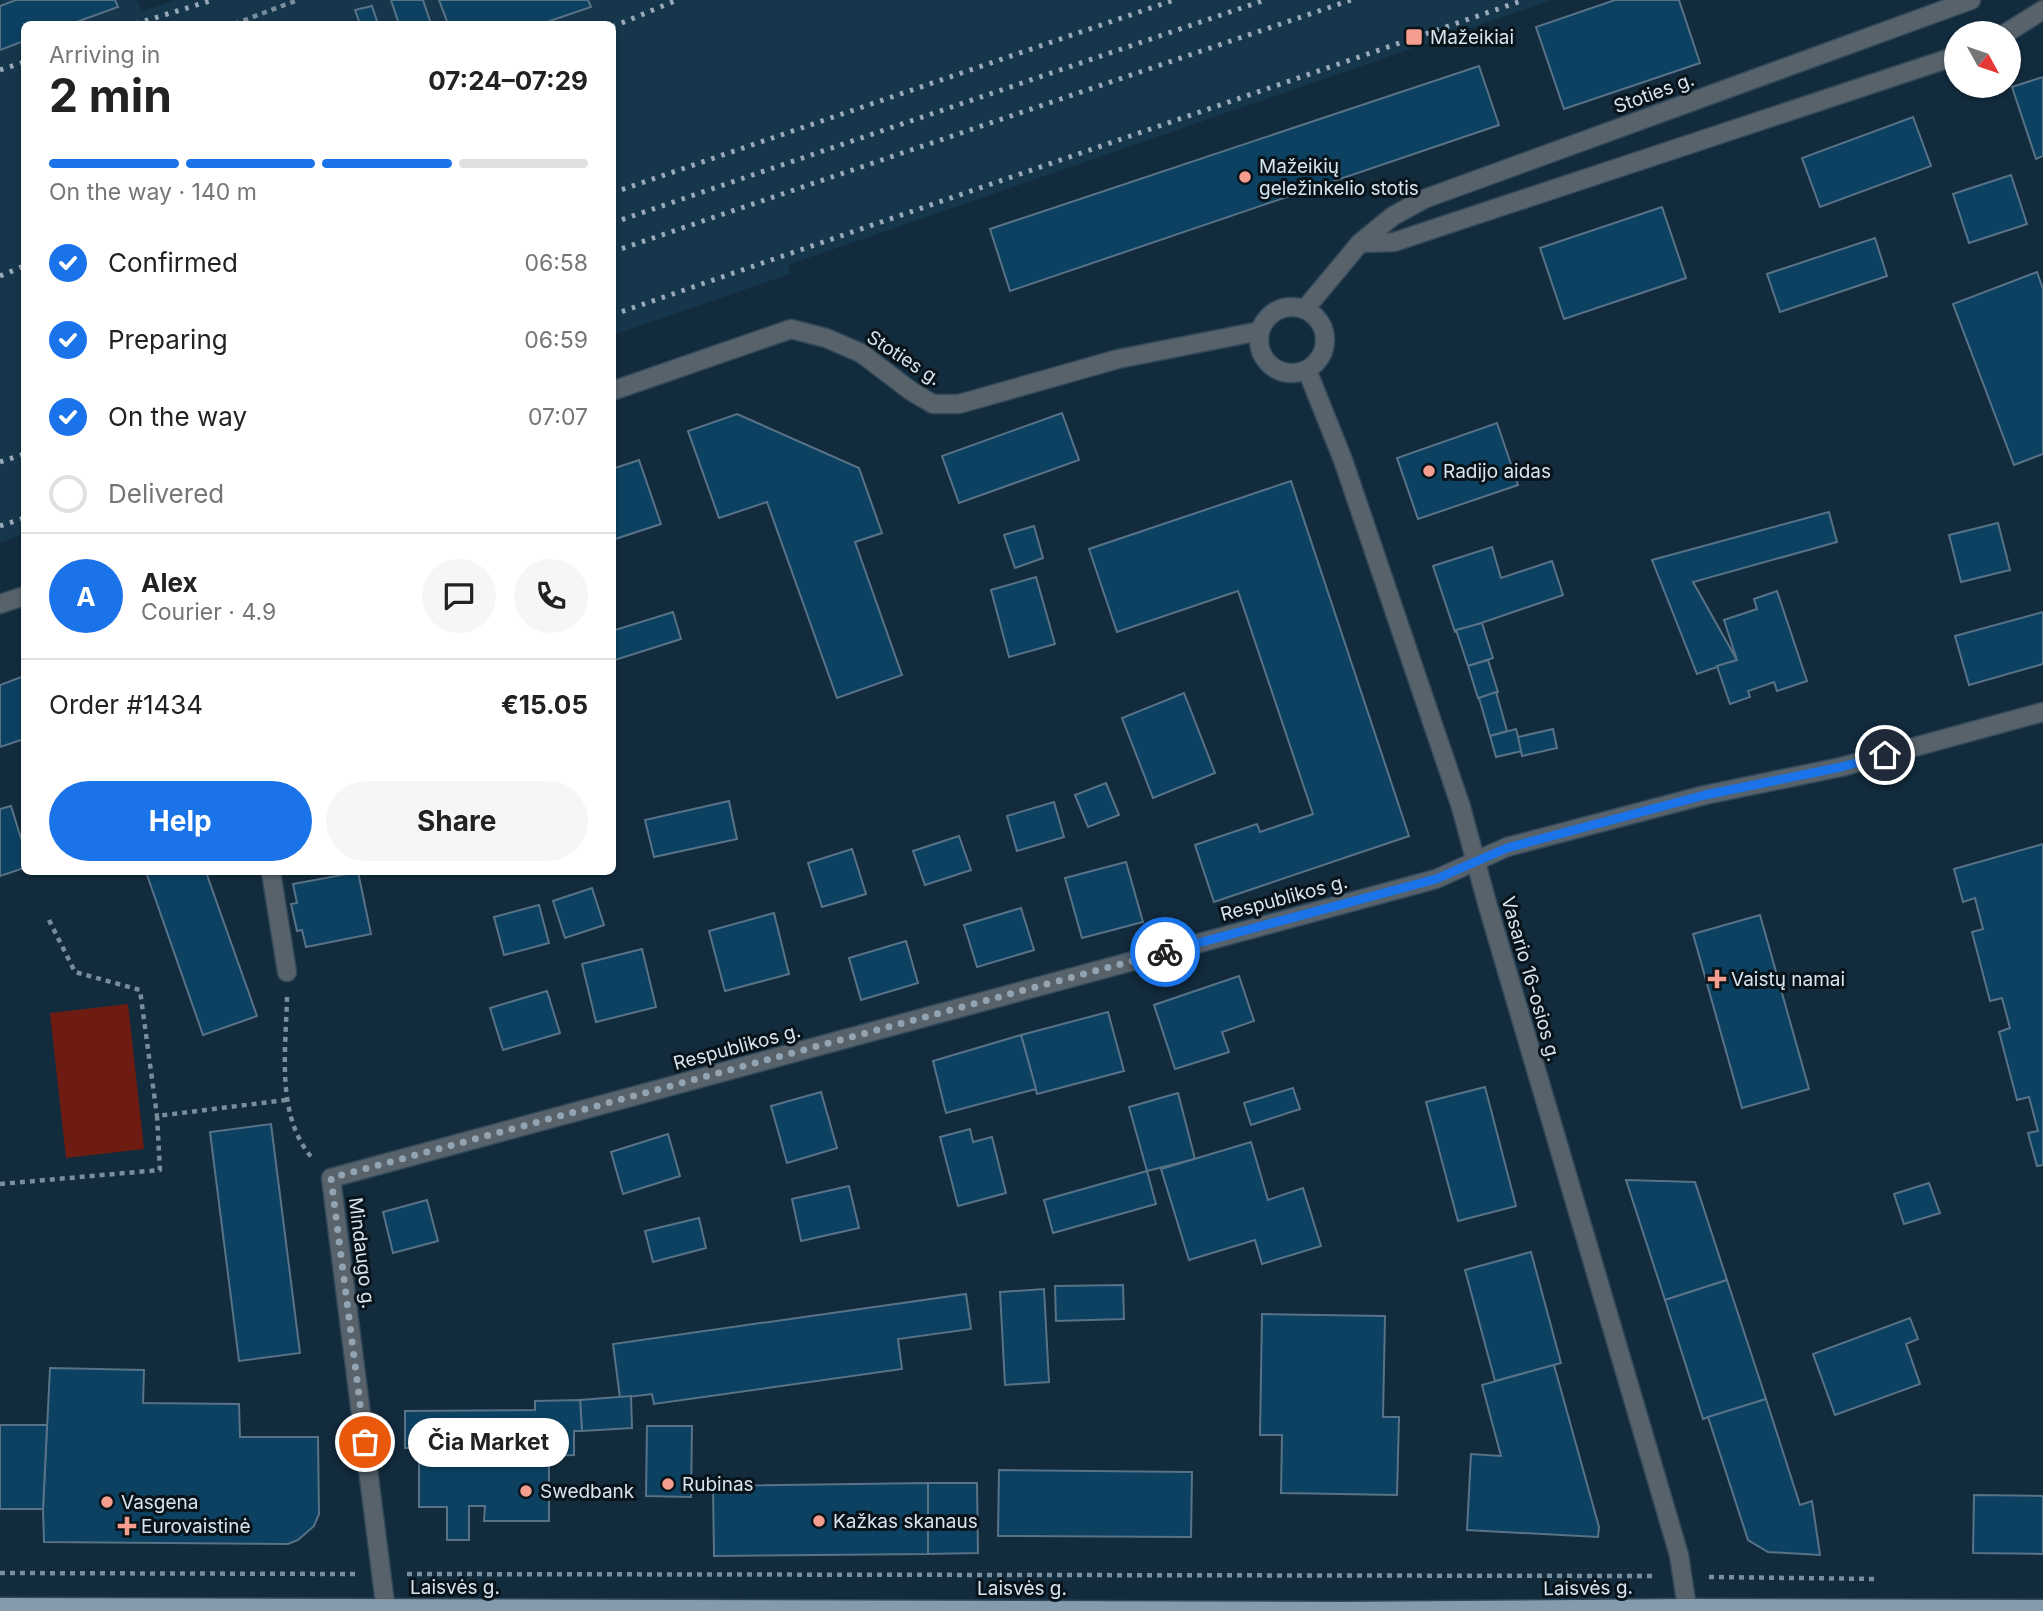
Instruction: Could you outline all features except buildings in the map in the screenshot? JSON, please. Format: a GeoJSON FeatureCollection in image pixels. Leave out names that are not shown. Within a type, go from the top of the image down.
{"type":"FeatureCollection","features":[{"type":"Feature","properties":{"kind":"main road","name":"Laisvės g."},"geometry":{"type":"LineString","coordinates":[[0,1606],[386,1610],[2043,1609]]}},
{"type":"Feature","properties":{"kind":"street","name":"Stoties g."},"geometry":{"type":"LineString","coordinates":[[1305,310],[1360,243],[1393,216],[1424,199],[1971,0]]}},
{"type":"Feature","properties":{"kind":"street"},"geometry":{"type":"LineString","coordinates":[[2021,24],[2043,10]]}},
{"type":"Feature","properties":{"kind":"street"},"geometry":{"type":"LineString","coordinates":[[1360,243],[1394,242],[1944,60]]}},
{"type":"Feature","properties":{"kind":"street"},"geometry":{"type":"LineString","coordinates":[[1283,308],[1305,310],[1321,323],[1325,334],[1322,355],[1307,370],[1297,373],[1275,369],[1261,353],[1260,331],[1273,313],[1283,308]]}},
{"type":"Feature","properties":{"kind":"street","name":"Stoties g."},"geometry":{"type":"LineString","coordinates":[[616,390],[791,329],[826,338],[861,353],[911,391],[933,404],[959,404],[1118,359],[1260,331]]}},
{"type":"Feature","properties":{"kind":"street","name":"Vasario 16-osios g."},"geometry":{"type":"LineString","coordinates":[[1307,370],[1343,460],[1461,807],[1679,1555],[1687,1608]]}},
{"type":"Feature","properties":{"kind":"street"},"geometry":{"type":"LineString","coordinates":[[0,604],[21,597]]}},
{"type":"Feature","properties":{"kind":"street","name":"Respublikos g."},"geometry":{"type":"LineString","coordinates":[[331,1178],[1436,879],[1507,848],[1705,795],[1841,767],[2043,712]]}},
{"type":"Feature","properties":{"kind":"street"},"geometry":{"type":"LineString","coordinates":[[271,875],[287,972]]}},
{"type":"Feature","properties":{"kind":"street","name":"Mindaugo g."},"geometry":{"type":"LineString","coordinates":[[331,1178],[386,1610]]}},
{"type":"Feature","properties":{"kind":"path"},"geometry":{"type":"LineString","coordinates":[[242,21],[298,0]]}},
{"type":"Feature","properties":{"kind":"path"},"geometry":{"type":"LineString","coordinates":[[0,1184],[160,1170],[157,1116],[140,990],[75,972],[49,920]]}},
{"type":"Feature","properties":{"kind":"path","name":"Mindaugo g."},"geometry":{"type":"LineString","coordinates":[[287,972],[286,1100],[302,1147],[331,1178]]}},
{"type":"Feature","properties":{"kind":"path"},"geometry":{"type":"LineString","coordinates":[[157,1116],[286,1100]]}},
{"type":"Feature","properties":{"kind":"path"},"geometry":{"type":"LineString","coordinates":[[0,1573],[1682,1576],[1881,1579]]}},
{"type":"Feature","properties":{"kind":"shaded area"},"geometry":{"type":"Polygon","coordinates":[[[0,0],[137,0],[142,11],[175,0],[1552,0],[788,265],[790,274],[616,334],[616,21],[21,21],[21,535],[0,543],[0,0]]]}},
{"type":"Feature","properties":{"kind":"shaded area"},"geometry":{"type":"Polygon","coordinates":[[[128,1004],[144,1149],[66,1158],[50,1013],[128,1004]]]}},
{"type":"Feature","properties":{"kind":"railway"},"geometry":{"type":"LineString","coordinates":[[145,21],[213,0]]}},
{"type":"Feature","properties":{"kind":"railway"},"geometry":{"type":"LineString","coordinates":[[616,25],[677,0]]}},
{"type":"Feature","properties":{"kind":"railway"},"geometry":{"type":"LineString","coordinates":[[616,192],[1174,0]]}},
{"type":"Feature","properties":{"kind":"railway"},"geometry":{"type":"LineString","coordinates":[[616,222],[1265,0]]}},
{"type":"Feature","properties":{"kind":"railway"},"geometry":{"type":"LineString","coordinates":[[616,251],[1351,0]]}},
{"type":"Feature","properties":{"kind":"railway"},"geometry":{"type":"LineString","coordinates":[[616,314],[1524,0]]}},
{"type":"Feature","properties":{"kind":"railway"},"geometry":{"type":"LineString","coordinates":[[0,70],[21,63]]}},
{"type":"Feature","properties":{"kind":"railway"},"geometry":{"type":"LineString","coordinates":[[0,276],[21,267]]}},
{"type":"Feature","properties":{"kind":"railway"},"geometry":{"type":"LineString","coordinates":[[0,462],[21,455]]}},
{"type":"Feature","properties":{"kind":"railway"},"geometry":{"type":"LineString","coordinates":[[0,526],[21,519]]}},
{"type":"Feature","properties":{"kind":"way so far"},"geometry":{"type":"LineString","coordinates":[[365,1442],[331,1178],[1165,952]]}},
{"type":"Feature","properties":{"kind":"place","name":"Mažeikiai"},"geometry":{"type":"Point","coordinates":[1414,37]}},
{"type":"Feature","properties":{"kind":"place","name":"Mažeikių geležinkelio stotis"},"geometry":{"type":"Point","coordinates":[1245,177]}},
{"type":"Feature","properties":{"kind":"place","name":"Radijo aidas"},"geometry":{"type":"Point","coordinates":[1429,471]}},
{"type":"Feature","properties":{"kind":"place","name":"Vaistų namai"},"geometry":{"type":"Point","coordinates":[1717,979]}},
{"type":"Feature","properties":{"kind":"place","name":"Čia Market"},"geometry":{"type":"Point","coordinates":[365,1442]}},
{"type":"Feature","properties":{"kind":"place","name":"Rubinas"},"geometry":{"type":"Point","coordinates":[668,1484]}},
{"type":"Feature","properties":{"kind":"place","name":"Swedbank"},"geometry":{"type":"Point","coordinates":[526,1491]}},
{"type":"Feature","properties":{"kind":"place","name":"Vasgena"},"geometry":{"type":"Point","coordinates":[107,1502]}},
{"type":"Feature","properties":{"kind":"place","name":"Kažkas skanaus"},"geometry":{"type":"Point","coordinates":[819,1521]}},
{"type":"Feature","properties":{"kind":"place","name":"Eurovaistinė"},"geometry":{"type":"Point","coordinates":[127,1526]}},
{"type":"Feature","properties":{"kind":"route"},"geometry":{"type":"LineString","coordinates":[[1165,952],[1436,879],[1507,848],[1705,795],[1841,767],[1885,755]]}}]}
